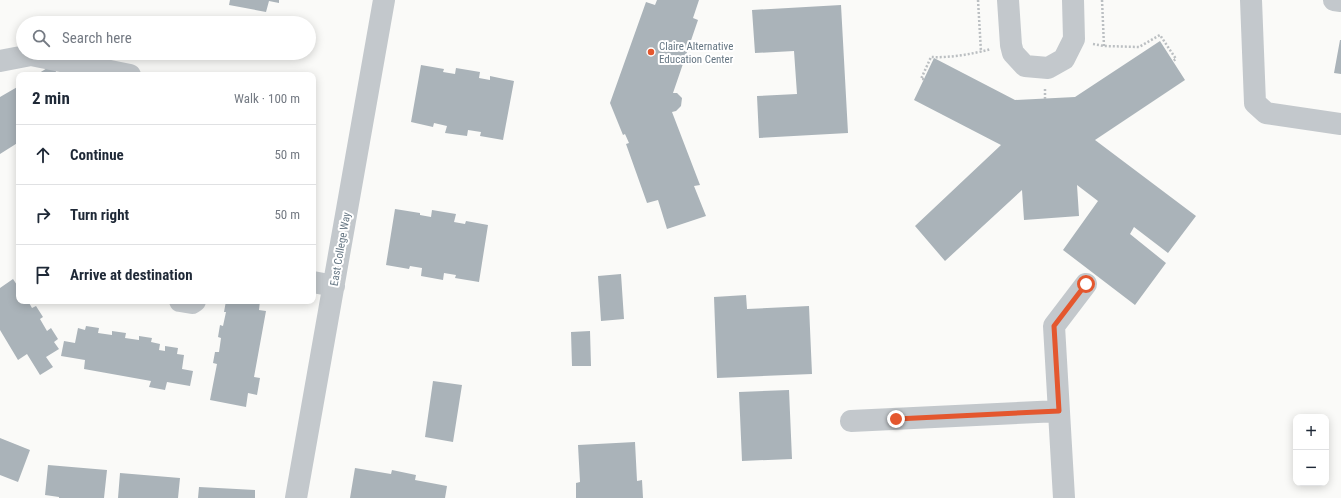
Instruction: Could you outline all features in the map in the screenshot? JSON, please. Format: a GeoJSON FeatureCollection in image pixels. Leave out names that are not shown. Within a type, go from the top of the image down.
{"type":"FeatureCollection","features":[{"type":"Feature","properties":{"kind":"street","name":"East College Way"},"geometry":{"type":"LineString","coordinates":[[296,498],[323,284],[384,0]]}},
{"type":"Feature","properties":{"kind":"street"},"geometry":{"type":"LineString","coordinates":[[1008,0],[1011,45],[1013,53],[1025,66],[1048,68],[1064,59],[1074,39],[1073,0]]}},
{"type":"Feature","properties":{"kind":"street"},"geometry":{"type":"LineString","coordinates":[[1251,0],[1255,103],[1266,113],[1341,124]]}},
{"type":"Feature","properties":{"kind":"street"},"geometry":{"type":"LineString","coordinates":[[1334,0],[1341,1]]}},
{"type":"Feature","properties":{"kind":"street"},"geometry":{"type":"LineString","coordinates":[[0,61],[16,58]]}},
{"type":"Feature","properties":{"kind":"street"},"geometry":{"type":"LineString","coordinates":[[56,60],[115,72]]}},
{"type":"Feature","properties":{"kind":"street"},"geometry":{"type":"LineString","coordinates":[[1064,498],[1054,326],[1086,284]]}},
{"type":"Feature","properties":{"kind":"street"},"geometry":{"type":"LineString","coordinates":[[851,421],[1059,411]]}},
{"type":"Feature","properties":{"kind":"path"},"geometry":{"type":"LineString","coordinates":[[978,0],[981,52]]}},
{"type":"Feature","properties":{"kind":"path"},"geometry":{"type":"LineString","coordinates":[[1102,0],[1104,46]]}},
{"type":"Feature","properties":{"kind":"building"},"geometry":{"type":"Polygon","coordinates":[[[230,0],[279,0],[279,3],[269,1],[266,12],[229,5],[230,0]]]}},
{"type":"Feature","properties":{"kind":"building"},"geometry":{"type":"Polygon","coordinates":[[[657,0],[699,0],[693,18],[698,20],[673,93],[677,93],[682,98],[681,106],[676,111],[672,112],[700,185],[694,186],[706,216],[667,229],[658,200],[647,203],[626,144],[629,143],[625,134],[623,135],[610,103],[646,2],[655,5],[657,0]]]}},
{"type":"Feature","properties":{"kind":"building"},"geometry":{"type":"Polygon","coordinates":[[[841,5],[848,133],[759,138],[757,96],[797,94],[794,51],[755,53],[752,10],[841,5]]]}},
{"type":"Feature","properties":{"kind":"building"},"geometry":{"type":"Polygon","coordinates":[[[1341,40],[1341,74],[1334,73],[1341,40]]]}},
{"type":"Feature","properties":{"kind":"building"},"geometry":{"type":"Polygon","coordinates":[[[1160,41],[1185,80],[1095,140],[1196,216],[1168,253],[1134,227],[1130,234],[1166,263],[1135,305],[1063,250],[1098,201],[1077,185],[1079,216],[1024,220],[1022,190],[945,261],[915,226],[1001,145],[914,100],[934,58],[1015,100],[1075,97],[1160,41]]]}},
{"type":"Feature","properties":{"kind":"building"},"geometry":{"type":"Polygon","coordinates":[[[52,65],[56,72],[41,72],[52,65]]]}},
{"type":"Feature","properties":{"kind":"building"},"geometry":{"type":"Polygon","coordinates":[[[421,65],[444,69],[443,72],[455,74],[456,68],[480,72],[479,78],[490,80],[490,76],[514,81],[503,140],[480,136],[481,132],[468,130],[467,136],[445,133],[447,126],[434,123],[433,127],[411,122],[421,65]]]}},
{"type":"Feature","properties":{"kind":"building"},"geometry":{"type":"Polygon","coordinates":[[[16,88],[16,144],[0,154],[0,97],[16,88]]]}},
{"type":"Feature","properties":{"kind":"building"},"geometry":{"type":"Polygon","coordinates":[[[395,209],[420,213],[420,215],[431,217],[432,210],[456,214],[454,222],[465,224],[466,221],[488,225],[479,282],[455,278],[456,275],[444,273],[443,280],[421,276],[422,268],[410,266],[409,269],[386,265],[395,209]]]}},
{"type":"Feature","properties":{"kind":"building"},"geometry":{"type":"Polygon","coordinates":[[[621,274],[624,319],[601,321],[598,276],[621,274]]]}},
{"type":"Feature","properties":{"kind":"building"},"geometry":{"type":"Polygon","coordinates":[[[13,279],[16,284],[16,304],[30,304],[32,308],[36,306],[43,317],[40,319],[47,331],[51,328],[58,339],[54,342],[59,349],[46,357],[53,367],[40,375],[27,354],[18,360],[0,330],[0,288],[13,279]]]}},
{"type":"Feature","properties":{"kind":"building"},"geometry":{"type":"Polygon","coordinates":[[[746,295],[747,309],[809,306],[812,374],[717,378],[714,297],[746,295]]]}},
{"type":"Feature","properties":{"kind":"building"},"geometry":{"type":"Polygon","coordinates":[[[225,304],[260,304],[259,310],[266,311],[254,377],[260,378],[257,395],[248,393],[246,407],[210,400],[217,364],[213,363],[215,352],[219,352],[221,338],[218,337],[220,325],[223,326],[226,312],[224,312],[225,304]]]}},
{"type":"Feature","properties":{"kind":"building"},"geometry":{"type":"Polygon","coordinates":[[[86,326],[99,328],[98,333],[112,335],[112,331],[126,333],[125,338],[139,340],[139,336],[152,338],[151,342],[160,344],[159,350],[165,351],[165,346],[178,348],[177,354],[184,355],[182,369],[193,371],[190,386],[167,382],[165,390],[149,387],[151,381],[84,369],[85,360],[61,356],[64,341],[75,343],[78,328],[85,330],[86,326]]]}},
{"type":"Feature","properties":{"kind":"building"},"geometry":{"type":"Polygon","coordinates":[[[590,331],[591,366],[572,366],[571,332],[590,331]]]}},
{"type":"Feature","properties":{"kind":"building"},"geometry":{"type":"Polygon","coordinates":[[[433,381],[462,385],[453,442],[425,437],[433,381]]]}},
{"type":"Feature","properties":{"kind":"building"},"geometry":{"type":"Polygon","coordinates":[[[789,390],[792,459],[742,461],[739,392],[789,390]]]}},
{"type":"Feature","properties":{"kind":"building"},"geometry":{"type":"Polygon","coordinates":[[[0,438],[30,450],[18,482],[0,475],[0,438]]]}},
{"type":"Feature","properties":{"kind":"building"},"geometry":{"type":"Polygon","coordinates":[[[635,442],[637,481],[642,480],[643,498],[576,498],[576,483],[580,482],[578,445],[635,442]]]}},
{"type":"Feature","properties":{"kind":"building"},"geometry":{"type":"Polygon","coordinates":[[[48,465],[107,470],[104,498],[59,498],[45,495],[48,465]]]}},
{"type":"Feature","properties":{"kind":"building"},"geometry":{"type":"Polygon","coordinates":[[[355,468],[391,474],[392,470],[416,475],[415,480],[447,486],[445,498],[350,498],[355,468]]]}},
{"type":"Feature","properties":{"kind":"building"},"geometry":{"type":"Polygon","coordinates":[[[120,473],[180,478],[178,498],[118,498],[120,473]]]}},
{"type":"Feature","properties":{"kind":"building"},"geometry":{"type":"Polygon","coordinates":[[[199,487],[255,490],[255,498],[198,498],[199,487]]]}},
{"type":"Feature","properties":{"kind":"place","name":"Claire Alternative Education Center"},"geometry":{"type":"Point","coordinates":[651,52]}},
{"type":"Feature","properties":{"kind":"route"},"geometry":{"type":"LineString","coordinates":[[896,419],[1059,411],[1054,326],[1086,284]]}}]}
